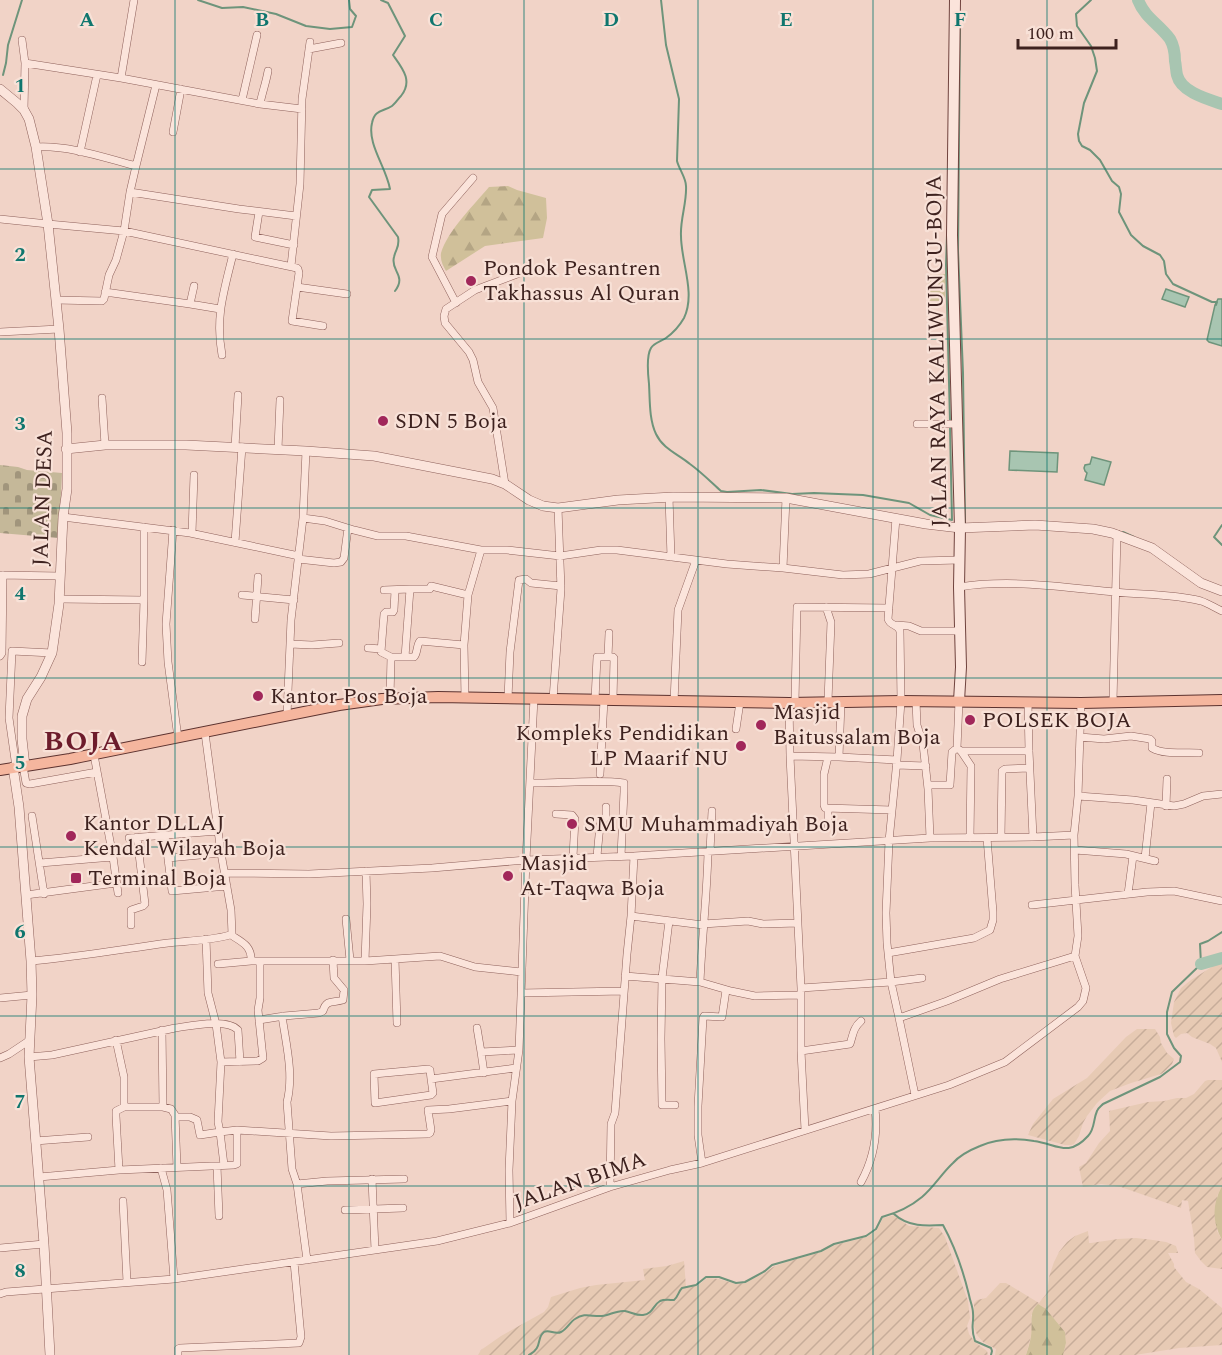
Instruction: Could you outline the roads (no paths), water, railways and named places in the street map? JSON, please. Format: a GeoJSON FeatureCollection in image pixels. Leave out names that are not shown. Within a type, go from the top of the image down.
{"type":"FeatureCollection","features":[{"type":"Feature","properties":{"kind":"main road","name":"JALAN RAYA KALIWUNGU-BOJA"},"geometry":{"type":"LineString","coordinates":[[955,0],[952,236],[960,528],[961,667],[959,701]]}},
{"type":"Feature","properties":{"kind":"main road"},"geometry":{"type":"LineString","coordinates":[[0,770],[94,755],[348,703],[390,698],[792,703],[959,701],[1081,703],[1222,700]]}},
{"type":"Feature","properties":{"kind":"street"},"geometry":{"type":"LineString","coordinates":[[121,78],[134,0]]}},
{"type":"Feature","properties":{"kind":"street"},"geometry":{"type":"LineString","coordinates":[[242,100],[256,34]]}},
{"type":"Feature","properties":{"kind":"street","name":"JALAN DESA"},"geometry":{"type":"LineString","coordinates":[[22,40],[25,63],[24,110]]}},
{"type":"Feature","properties":{"kind":"street"},"geometry":{"type":"LineString","coordinates":[[291,266],[300,184],[302,109],[309,46],[342,43]]}},
{"type":"Feature","properties":{"kind":"street"},"geometry":{"type":"LineString","coordinates":[[25,63],[260,104],[302,109]]}},
{"type":"Feature","properties":{"kind":"street"},"geometry":{"type":"LineString","coordinates":[[260,104],[268,71]]}},
{"type":"Feature","properties":{"kind":"street"},"geometry":{"type":"LineString","coordinates":[[80,152],[97,75]]}},
{"type":"Feature","properties":{"kind":"street"},"geometry":{"type":"LineString","coordinates":[[56,300],[102,301],[108,275],[116,260],[124,231],[130,192],[156,85]]}},
{"type":"Feature","properties":{"kind":"street","name":"JALAN DESA"},"geometry":{"type":"LineString","coordinates":[[0,89],[24,110],[29,119],[36,147],[48,224],[67,433],[67,489],[63,517],[59,599],[52,652],[27,699],[22,716],[19,767],[19,807],[31,961],[29,1057],[44,1244],[50,1355]]}},
{"type":"Feature","properties":{"kind":"street"},"geometry":{"type":"LineString","coordinates":[[173,132],[181,89]]}},
{"type":"Feature","properties":{"kind":"street"},"geometry":{"type":"LineString","coordinates":[[36,147],[45,146],[80,152],[136,166]]}},
{"type":"Feature","properties":{"kind":"street"},"geometry":{"type":"LineString","coordinates":[[456,303],[432,257],[442,214],[473,178]]}},
{"type":"Feature","properties":{"kind":"street"},"geometry":{"type":"LineString","coordinates":[[130,192],[297,216]]}},
{"type":"Feature","properties":{"kind":"street"},"geometry":{"type":"LineString","coordinates":[[259,212],[255,237],[294,245]]}},
{"type":"Feature","properties":{"kind":"street"},"geometry":{"type":"LineString","coordinates":[[0,219],[124,231],[291,266],[298,269],[292,321],[323,326]]}},
{"type":"Feature","properties":{"kind":"street"},"geometry":{"type":"LineString","coordinates":[[222,355],[218,332],[220,309],[233,255]]}},
{"type":"Feature","properties":{"kind":"street"},"geometry":{"type":"LineString","coordinates":[[505,484],[493,408],[478,382],[469,352],[445,323],[444,316],[446,309],[475,290],[520,273]]}},
{"type":"Feature","properties":{"kind":"street"},"geometry":{"type":"LineString","coordinates":[[190,304],[194,286]]}},
{"type":"Feature","properties":{"kind":"street"},"geometry":{"type":"LineString","coordinates":[[297,287],[347,294]]}},
{"type":"Feature","properties":{"kind":"street"},"geometry":{"type":"LineString","coordinates":[[105,292],[220,309]]}},
{"type":"Feature","properties":{"kind":"street"},"geometry":{"type":"LineString","coordinates":[[0,332],[59,329]]}},
{"type":"Feature","properties":{"kind":"street"},"geometry":{"type":"LineString","coordinates":[[235,542],[238,395]]}},
{"type":"Feature","properties":{"kind":"street"},"geometry":{"type":"LineString","coordinates":[[102,398],[105,445]]}},
{"type":"Feature","properties":{"kind":"street"},"geometry":{"type":"LineString","coordinates":[[278,449],[280,400]]}},
{"type":"Feature","properties":{"kind":"street"},"geometry":{"type":"LineString","coordinates":[[917,424],[956,424]]}},
{"type":"Feature","properties":{"kind":"street"},"geometry":{"type":"LineString","coordinates":[[66,449],[105,445],[186,445],[374,456],[492,479],[505,484],[529,500],[543,506],[558,508],[618,500],[669,497],[786,498],[926,524],[960,528],[1035,525],[1093,529],[1117,534],[1152,548],[1200,583],[1222,591]]}},
{"type":"Feature","properties":{"kind":"street"},"geometry":{"type":"LineString","coordinates":[[287,715],[290,644],[303,518],[306,451]]}},
{"type":"Feature","properties":{"kind":"street"},"geometry":{"type":"LineString","coordinates":[[192,533],[194,475]]}},
{"type":"Feature","properties":{"kind":"street"},"geometry":{"type":"LineString","coordinates":[[669,497],[671,557]]}},
{"type":"Feature","properties":{"kind":"street"},"geometry":{"type":"LineString","coordinates":[[783,568],[786,498]]}},
{"type":"Feature","properties":{"kind":"street"},"geometry":{"type":"LineString","coordinates":[[553,699],[561,586],[558,508]]}},
{"type":"Feature","properties":{"kind":"street"},"geometry":{"type":"LineString","coordinates":[[63,517],[192,533],[334,563],[342,562],[344,558],[348,528]]}},
{"type":"Feature","properties":{"kind":"street"},"geometry":{"type":"LineString","coordinates":[[303,518],[325,521],[378,536],[406,536],[481,549],[560,556],[617,550],[743,565],[856,575],[869,574],[920,561],[959,560]]}},
{"type":"Feature","properties":{"kind":"street"},"geometry":{"type":"LineString","coordinates":[[896,518],[889,621],[900,628],[901,701],[889,841],[886,913],[891,982],[915,1095]]}},
{"type":"Feature","properties":{"kind":"street"},"geometry":{"type":"LineString","coordinates":[[142,662],[144,527]]}},
{"type":"Feature","properties":{"kind":"street"},"geometry":{"type":"LineString","coordinates":[[173,530],[166,624],[168,662],[178,738]]}},
{"type":"Feature","properties":{"kind":"street"},"geometry":{"type":"LineString","coordinates":[[1113,702],[1117,534]]}},
{"type":"Feature","properties":{"kind":"street"},"geometry":{"type":"LineString","coordinates":[[465,698],[464,645],[468,595],[481,549]]}},
{"type":"Feature","properties":{"kind":"street"},"geometry":{"type":"LineString","coordinates":[[674,702],[678,610],[696,560]]}},
{"type":"Feature","properties":{"kind":"street"},"geometry":{"type":"LineString","coordinates":[[0,656],[2,653],[1,575],[60,576]]}},
{"type":"Feature","properties":{"kind":"street"},"geometry":{"type":"LineString","coordinates":[[255,619],[258,576]]}},
{"type":"Feature","properties":{"kind":"street"},"geometry":{"type":"LineString","coordinates":[[508,698],[510,652],[519,580],[526,579],[531,583],[561,586]]}},
{"type":"Feature","properties":{"kind":"street"},"geometry":{"type":"LineString","coordinates":[[959,587],[1002,583],[1173,597],[1202,602],[1222,611]]}},
{"type":"Feature","properties":{"kind":"street"},"geometry":{"type":"LineString","coordinates":[[384,590],[430,589],[431,586],[468,595]]}},
{"type":"Feature","properties":{"kind":"street"},"geometry":{"type":"LineString","coordinates":[[405,657],[410,589]]}},
{"type":"Feature","properties":{"kind":"street"},"geometry":{"type":"LineString","coordinates":[[395,590],[394,610],[384,614],[381,652],[391,657],[415,657],[421,641],[464,645]]}},
{"type":"Feature","properties":{"kind":"street"},"geometry":{"type":"LineString","coordinates":[[242,595],[294,600]]}},
{"type":"Feature","properties":{"kind":"street"},"geometry":{"type":"LineString","coordinates":[[59,599],[144,600]]}},
{"type":"Feature","properties":{"kind":"street"},"geometry":{"type":"LineString","coordinates":[[806,1130],[790,756],[796,608],[799,606],[889,608]]}},
{"type":"Feature","properties":{"kind":"street"},"geometry":{"type":"LineString","coordinates":[[826,607],[831,622],[828,702]]}},
{"type":"Feature","properties":{"kind":"street"},"geometry":{"type":"LineString","coordinates":[[896,625],[921,630],[960,631]]}},
{"type":"Feature","properties":{"kind":"street"},"geometry":{"type":"LineString","coordinates":[[608,657],[609,633]]}},
{"type":"Feature","properties":{"kind":"street"},"geometry":{"type":"LineString","coordinates":[[290,644],[339,643]]}},
{"type":"Feature","properties":{"kind":"street"},"geometry":{"type":"LineString","coordinates":[[368,648],[381,649]]}},
{"type":"Feature","properties":{"kind":"street"},"geometry":{"type":"LineString","coordinates":[[52,652],[12,651],[9,718],[19,767],[26,783],[29,784],[97,772]]}},
{"type":"Feature","properties":{"kind":"street"},"geometry":{"type":"LineString","coordinates":[[390,698],[391,657]]}},
{"type":"Feature","properties":{"kind":"street"},"geometry":{"type":"LineString","coordinates":[[600,774],[604,700],[613,657],[597,657],[604,700]]}},
{"type":"Feature","properties":{"kind":"street"},"geometry":{"type":"LineString","coordinates":[[510,1223],[509,1170],[512,1101],[519,1050],[534,698]]}},
{"type":"Feature","properties":{"kind":"street"},"geometry":{"type":"LineString","coordinates":[[916,701],[917,725],[926,766],[930,838]]}},
{"type":"Feature","properties":{"kind":"street"},"geometry":{"type":"LineString","coordinates":[[959,701],[959,749],[971,766],[970,838]]}},
{"type":"Feature","properties":{"kind":"street"},"geometry":{"type":"LineString","coordinates":[[736,729],[740,702]]}},
{"type":"Feature","properties":{"kind":"street"},"geometry":{"type":"LineString","coordinates":[[839,757],[841,702]]}},
{"type":"Feature","properties":{"kind":"street"},"geometry":{"type":"LineString","coordinates":[[1028,703],[1033,837]]}},
{"type":"Feature","properties":{"kind":"street"},"geometry":{"type":"LineString","coordinates":[[899,1018],[1000,979],[1075,956],[1078,936],[1074,835],[1078,796],[1081,703]]}},
{"type":"Feature","properties":{"kind":"street"},"geometry":{"type":"LineString","coordinates":[[205,733],[227,886],[231,935]]}},
{"type":"Feature","properties":{"kind":"street"},"geometry":{"type":"LineString","coordinates":[[1080,737],[1104,739],[1131,736],[1151,740],[1152,748],[1155,750],[1199,753]]}},
{"type":"Feature","properties":{"kind":"street"},"geometry":{"type":"LineString","coordinates":[[927,784],[950,785],[952,752],[959,749],[1029,751]]}},
{"type":"Feature","properties":{"kind":"street"},"geometry":{"type":"LineString","coordinates":[[94,755],[118,893]]}},
{"type":"Feature","properties":{"kind":"street"},"geometry":{"type":"LineString","coordinates":[[790,756],[839,757],[926,766]]}},
{"type":"Feature","properties":{"kind":"street"},"geometry":{"type":"LineString","coordinates":[[828,757],[824,774],[825,808],[892,810]]}},
{"type":"Feature","properties":{"kind":"street"},"geometry":{"type":"LineString","coordinates":[[1000,837],[1002,771],[1029,768]]}},
{"type":"Feature","properties":{"kind":"street"},"geometry":{"type":"LineString","coordinates":[[1166,806],[1167,779]]}},
{"type":"Feature","properties":{"kind":"street"},"geometry":{"type":"LineString","coordinates":[[530,783],[624,783],[621,856]]}},
{"type":"Feature","properties":{"kind":"street"},"geometry":{"type":"LineString","coordinates":[[1078,796],[1174,806],[1203,796],[1222,794]]}},
{"type":"Feature","properties":{"kind":"street"},"geometry":{"type":"LineString","coordinates":[[1144,858],[1151,803]]}},
{"type":"Feature","properties":{"kind":"street"},"geometry":{"type":"LineString","coordinates":[[597,856],[600,825],[606,818],[606,807]]}},
{"type":"Feature","properties":{"kind":"street"},"geometry":{"type":"LineString","coordinates":[[828,809],[828,826]]}},
{"type":"Feature","properties":{"kind":"street"},"geometry":{"type":"LineString","coordinates":[[700,982],[712,812]]}},
{"type":"Feature","properties":{"kind":"street"},"geometry":{"type":"LineString","coordinates":[[556,814],[574,817],[573,857]]}},
{"type":"Feature","properties":{"kind":"street"},"geometry":{"type":"LineString","coordinates":[[32,816],[44,894]]}},
{"type":"Feature","properties":{"kind":"street"},"geometry":{"type":"LineString","coordinates":[[129,838],[218,831]]}},
{"type":"Feature","properties":{"kind":"street"},"geometry":{"type":"LineString","coordinates":[[165,835],[172,891],[227,886]]}},
{"type":"Feature","properties":{"kind":"street"},"geometry":{"type":"LineString","coordinates":[[225,873],[309,874],[930,838],[1074,835]]}},
{"type":"Feature","properties":{"kind":"street"},"geometry":{"type":"LineString","coordinates":[[132,925],[131,910],[145,904],[137,837]]}},
{"type":"Feature","properties":{"kind":"street"},"geometry":{"type":"LineString","coordinates":[[888,953],[974,938],[990,930],[993,912],[987,838]]}},
{"type":"Feature","properties":{"kind":"street"},"geometry":{"type":"LineString","coordinates":[[1075,850],[1133,856],[1155,861]]}},
{"type":"Feature","properties":{"kind":"street"},"geometry":{"type":"LineString","coordinates":[[168,858],[221,853]]}},
{"type":"Feature","properties":{"kind":"street"},"geometry":{"type":"LineString","coordinates":[[610,1187],[611,1124],[615,1113],[634,856]]}},
{"type":"Feature","properties":{"kind":"street"},"geometry":{"type":"LineString","coordinates":[[1128,894],[1133,856]]}},
{"type":"Feature","properties":{"kind":"street"},"geometry":{"type":"LineString","coordinates":[[40,863],[113,857]]}},
{"type":"Feature","properties":{"kind":"street"},"geometry":{"type":"LineString","coordinates":[[365,961],[366,871]]}},
{"type":"Feature","properties":{"kind":"street"},"geometry":{"type":"LineString","coordinates":[[26,896],[116,883]]}},
{"type":"Feature","properties":{"kind":"street"},"geometry":{"type":"LineString","coordinates":[[1032,905],[1139,892],[1174,891],[1222,901]]}},
{"type":"Feature","properties":{"kind":"street"},"geometry":{"type":"LineString","coordinates":[[631,916],[703,924],[748,921],[763,924],[798,923]]}},
{"type":"Feature","properties":{"kind":"street"},"geometry":{"type":"LineString","coordinates":[[346,919],[350,960]]}},
{"type":"Feature","properties":{"kind":"street"},"geometry":{"type":"LineString","coordinates":[[669,921],[662,978],[662,1105],[675,1105]]}},
{"type":"Feature","properties":{"kind":"street"},"geometry":{"type":"LineString","coordinates":[[31,961],[231,935],[247,946],[251,952],[251,961]]}},
{"type":"Feature","properties":{"kind":"street"},"geometry":{"type":"LineString","coordinates":[[206,939],[208,993],[216,1024],[220,1062],[219,1216]]}},
{"type":"Feature","properties":{"kind":"street"},"geometry":{"type":"LineString","coordinates":[[218,964],[251,961],[365,961],[440,956],[475,968],[521,972]]}},
{"type":"Feature","properties":{"kind":"street","name":"JALAN BIMA"},"geometry":{"type":"LineString","coordinates":[[0,1294],[174,1279],[437,1241],[510,1223],[610,1187],[702,1163],[875,1109],[949,1085],[1005,1062],[1078,1007],[1083,1001],[1086,988],[1075,956]]}},
{"type":"Feature","properties":{"kind":"street"},"geometry":{"type":"LineString","coordinates":[[395,959],[397,1023]]}},
{"type":"Feature","properties":{"kind":"street"},"geometry":{"type":"LineString","coordinates":[[259,1020],[319,1013],[323,1011],[327,1002],[343,1000],[344,990],[334,978],[333,960]]}},
{"type":"Feature","properties":{"kind":"street"},"geometry":{"type":"LineString","coordinates":[[220,1062],[240,1062],[263,1058],[259,1020],[260,961]]}},
{"type":"Feature","properties":{"kind":"street"},"geometry":{"type":"LineString","coordinates":[[625,976],[700,982],[755,996],[922,978]]}},
{"type":"Feature","properties":{"kind":"street"},"geometry":{"type":"LineString","coordinates":[[702,1163],[698,1135],[698,1106],[702,1018],[722,1016],[726,990]]}},
{"type":"Feature","properties":{"kind":"street"},"geometry":{"type":"LineString","coordinates":[[521,993],[624,991]]}},
{"type":"Feature","properties":{"kind":"street"},"geometry":{"type":"LineString","coordinates":[[0,998],[32,995]]}},
{"type":"Feature","properties":{"kind":"street"},"geometry":{"type":"LineString","coordinates":[[282,1016],[290,1077],[287,1102],[292,1169],[297,1184],[307,1260]]}},
{"type":"Feature","properties":{"kind":"street"},"geometry":{"type":"LineString","coordinates":[[801,1051],[849,1044],[856,1025],[861,1021]]}},
{"type":"Feature","properties":{"kind":"street"},"geometry":{"type":"LineString","coordinates":[[29,1057],[162,1030],[216,1024],[233,1025],[238,1030],[240,1062]]}},
{"type":"Feature","properties":{"kind":"street"},"geometry":{"type":"LineString","coordinates":[[477,1028],[484,1073]]}},
{"type":"Feature","properties":{"kind":"street"},"geometry":{"type":"LineString","coordinates":[[162,1030],[163,1107]]}},
{"type":"Feature","properties":{"kind":"street"},"geometry":{"type":"LineString","coordinates":[[0,1058],[30,1040]]}},
{"type":"Feature","properties":{"kind":"street"},"geometry":{"type":"LineString","coordinates":[[116,1040],[124,1077],[124,1107]]}},
{"type":"Feature","properties":{"kind":"street"},"geometry":{"type":"LineString","coordinates":[[481,1052],[519,1050]]}},
{"type":"Feature","properties":{"kind":"street"},"geometry":{"type":"LineString","coordinates":[[431,1079],[516,1068]]}},
{"type":"Feature","properties":{"kind":"street"},"geometry":{"type":"LineString","coordinates":[[429,1069],[431,1079],[433,1094],[429,1096],[376,1104],[375,1102],[373,1075],[429,1069]]}},
{"type":"Feature","properties":{"kind":"street"},"geometry":{"type":"LineString","coordinates":[[175,1117],[195,1118],[200,1135],[237,1130],[331,1136],[428,1134],[431,1130],[428,1110],[429,1096]]}},
{"type":"Feature","properties":{"kind":"street"},"geometry":{"type":"LineString","coordinates":[[428,1110],[512,1101]]}},
{"type":"Feature","properties":{"kind":"street"},"geometry":{"type":"LineString","coordinates":[[119,1170],[116,1116],[117,1111],[124,1107],[163,1107],[171,1110],[175,1115],[177,1167]]}},
{"type":"Feature","properties":{"kind":"street"},"geometry":{"type":"LineString","coordinates":[[861,1182],[869,1167],[874,1148],[875,1109]]}},
{"type":"Feature","properties":{"kind":"street"},"geometry":{"type":"LineString","coordinates":[[39,1177],[237,1164],[237,1130]]}},
{"type":"Feature","properties":{"kind":"street"},"geometry":{"type":"LineString","coordinates":[[35,1141],[88,1137]]}},
{"type":"Feature","properties":{"kind":"street"},"geometry":{"type":"LineString","coordinates":[[161,1168],[166,1190],[174,1279]]}},
{"type":"Feature","properties":{"kind":"street"},"geometry":{"type":"LineString","coordinates":[[372,1179],[375,1250]]}},
{"type":"Feature","properties":{"kind":"street"},"geometry":{"type":"LineString","coordinates":[[297,1184],[404,1179]]}},
{"type":"Feature","properties":{"kind":"street"},"geometry":{"type":"LineString","coordinates":[[123,1201],[127,1282]]}},
{"type":"Feature","properties":{"kind":"street"},"geometry":{"type":"LineString","coordinates":[[345,1210],[403,1208]]}},
{"type":"Feature","properties":{"kind":"street"},"geometry":{"type":"LineString","coordinates":[[0,1248],[44,1244]]}},
{"type":"Feature","properties":{"kind":"street"},"geometry":{"type":"LineString","coordinates":[[178,1355],[180,1348],[299,1343],[301,1337],[294,1262]]}},
{"type":"Feature","properties":{"kind":"waterway"},"geometry":{"type":"LineString","coordinates":[[3,75],[8,45],[22,0]]}},
{"type":"Feature","properties":{"kind":"waterway"},"geometry":{"type":"LineString","coordinates":[[198,0],[222,8],[243,7],[276,14],[306,26],[330,29],[352,27],[356,16],[350,9],[349,0]]}},
{"type":"Feature","properties":{"kind":"waterway"},"geometry":{"type":"LineString","coordinates":[[381,0],[388,3],[405,36],[393,55],[405,75],[405,91],[393,105],[375,115],[371,131],[374,147],[390,189],[372,190],[369,197],[398,237],[393,262],[399,277],[395,291]]}},
{"type":"Feature","properties":{"kind":"waterway"},"geometry":{"type":"LineString","coordinates":[[661,0],[666,45],[679,99],[677,161],[686,186],[681,236],[689,298],[684,318],[669,336],[652,346],[649,351],[651,416],[659,439],[721,491],[761,490],[792,494],[863,495],[909,503],[930,515],[952,520],[950,427]]}},
{"type":"Feature","properties":{"kind":"waterway"},"geometry":{"type":"LineString","coordinates":[[1091,0],[1076,14],[1077,26],[1091,46],[1097,71],[1084,103],[1078,134],[1079,141],[1100,160],[1112,181],[1119,187],[1121,194],[1119,212],[1131,235],[1143,246],[1160,255],[1164,261],[1166,274],[1173,284],[1212,302],[1217,302],[1216,305]]}},
{"type":"Feature","properties":{"kind":"waterway"},"geometry":{"type":"LineString","coordinates":[[1138,0],[1144,12],[1171,42],[1179,81],[1195,94],[1222,104]]}},
{"type":"Feature","properties":{"kind":"waterway"},"geometry":{"type":"LineString","coordinates":[[960,21],[958,251],[963,373],[965,525]]}},
{"type":"Feature","properties":{"kind":"waterway"},"geometry":{"type":"LineString","coordinates":[[947,235],[950,421]]}},
{"type":"Feature","properties":{"kind":"waterway"},"geometry":{"type":"LineString","coordinates":[[1222,525],[1214,537],[1222,545]]}},
{"type":"Feature","properties":{"kind":"waterway"},"geometry":{"type":"LineString","coordinates":[[1123,532],[1134,537]]}},
{"type":"Feature","properties":{"kind":"waterway"},"geometry":{"type":"LineString","coordinates":[[529,1355],[538,1346],[544,1332],[561,1332],[579,1317],[602,1316],[622,1311],[638,1315],[646,1314],[660,1301],[674,1300],[682,1288],[696,1285],[706,1277],[719,1277],[736,1283],[745,1282],[772,1265],[866,1236],[876,1229],[882,1217],[893,1214],[917,1201],[956,1160],[980,1146],[1013,1139],[1034,1141],[1062,1148],[1081,1143],[1090,1133],[1097,1110],[1103,1104],[1160,1077],[1180,1062],[1181,1056],[1167,1034],[1167,1012],[1172,992],[1201,964],[1200,944],[1222,932]]}},
{"type":"Feature","properties":{"kind":"waterway"},"geometry":{"type":"LineString","coordinates":[[1201,964],[1222,958]]}},
{"type":"Feature","properties":{"kind":"waterway"},"geometry":{"type":"LineString","coordinates":[[894,1214],[911,1223],[943,1225],[955,1250],[967,1286],[973,1311],[972,1329],[975,1341],[991,1348],[991,1355]]}},
{"type":"Feature","properties":{"kind":"place","name":"Pondok Pesantren Takhassus Al Quran"},"geometry":{"type":"Point","coordinates":[471,281]}},
{"type":"Feature","properties":{"kind":"place","name":"SDN 5 Boja"},"geometry":{"type":"Point","coordinates":[383,421]}},
{"type":"Feature","properties":{"kind":"place","name":"Kantor Pos Boja"},"geometry":{"type":"Point","coordinates":[258,696]}},
{"type":"Feature","properties":{"kind":"place","name":"POLSEK BOJA"},"geometry":{"type":"Point","coordinates":[970,720]}},
{"type":"Feature","properties":{"kind":"place","name":"Masjid Baitussalam Boja"},"geometry":{"type":"Point","coordinates":[761,725]}},
{"type":"Feature","properties":{"kind":"place","name":"Kompleks Pendidikan LP Maarif NU"},"geometry":{"type":"Point","coordinates":[741,746]}},
{"type":"Feature","properties":{"kind":"place","name":"SMU Muhammadiyah Boja"},"geometry":{"type":"Point","coordinates":[572,824]}},
{"type":"Feature","properties":{"kind":"place","name":"Kantor DLLAJ Kendal Wilayah Boja"},"geometry":{"type":"Point","coordinates":[71,836]}},
{"type":"Feature","properties":{"kind":"place","name":"Masjid At-Taqwa Boja"},"geometry":{"type":"Point","coordinates":[508,876]}},
{"type":"Feature","properties":{"kind":"place","name":"Terminal Boja"},"geometry":{"type":"Point","coordinates":[76,878]}},
{"type":"Feature","properties":{"kind":"district","name":"BOJA"},"geometry":{"type":"Point","coordinates":[84,741]}}]}
